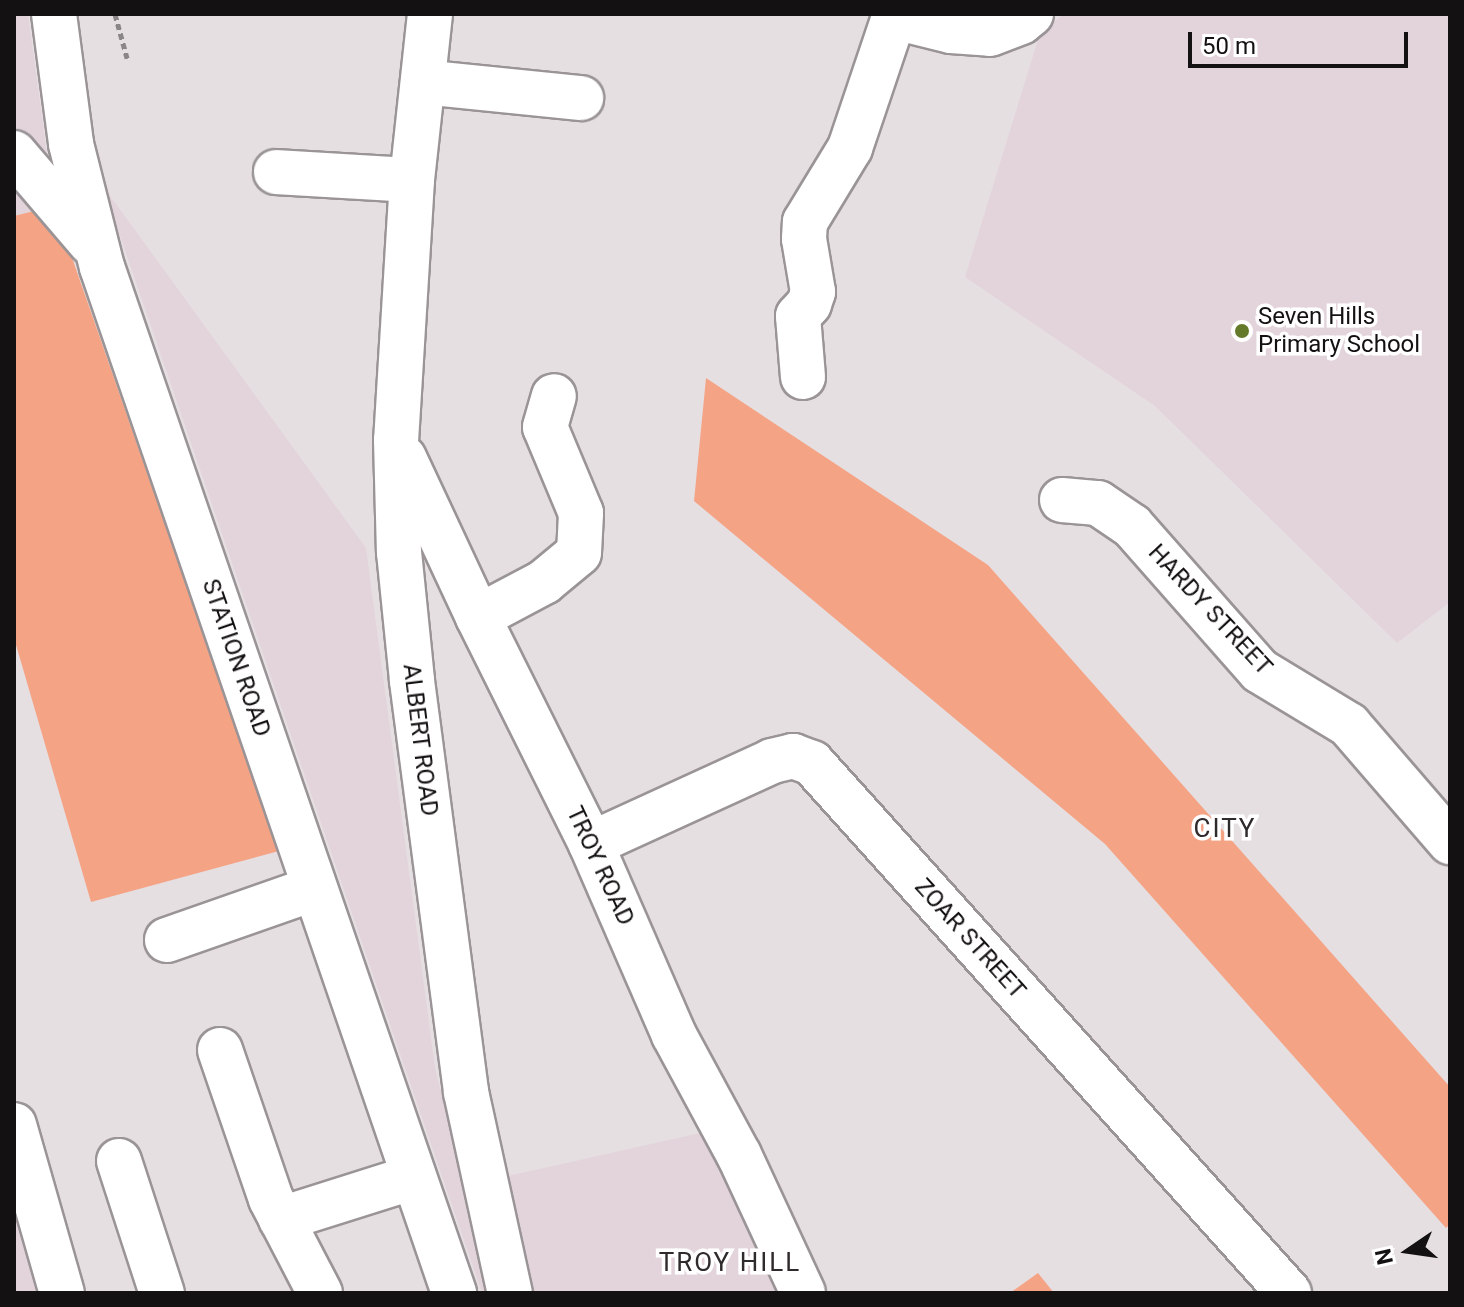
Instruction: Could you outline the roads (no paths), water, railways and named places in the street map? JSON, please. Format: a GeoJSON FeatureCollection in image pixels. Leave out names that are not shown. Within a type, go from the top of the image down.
{"type":"FeatureCollection","features":[{"type":"Feature","properties":{"kind":"street","name":"STATION ROAD"},"geometry":{"type":"LineString","coordinates":[[54,14],[71,144],[98,251],[313,889],[454,1293]]}},
{"type":"Feature","properties":{"kind":"street","name":"ALBERT ROAD"},"geometry":{"type":"LineString","coordinates":[[430,14],[412,180],[396,440],[399,552],[412,681],[464,1076],[510,1293]]}},
{"type":"Feature","properties":{"kind":"street"},"geometry":{"type":"LineString","coordinates":[[803,377],[798,316],[809,304],[813,292],[804,239],[805,222],[850,148],[895,15],[951,31],[990,34],[1021,22],[1031,14]]}},
{"type":"Feature","properties":{"kind":"street"},"geometry":{"type":"LineString","coordinates":[[423,82],[581,98]]}},
{"type":"Feature","properties":{"kind":"street"},"geometry":{"type":"LineString","coordinates":[[14,153],[98,251]]}},
{"type":"Feature","properties":{"kind":"street"},"geometry":{"type":"LineString","coordinates":[[276,172],[412,180]]}},
{"type":"Feature","properties":{"kind":"street"},"geometry":{"type":"LineString","coordinates":[[478,617],[544,582],[579,553],[581,513],[545,427],[554,396]]}},
{"type":"Feature","properties":{"kind":"street","name":"TROY ROAD"},"geometry":{"type":"LineString","coordinates":[[396,440],[478,617],[591,844],[674,1035],[739,1155],[803,1293]]}},
{"type":"Feature","properties":{"kind":"street","name":"HARDY STREET"},"geometry":{"type":"LineString","coordinates":[[1062,500],[1098,503],[1132,526],[1260,671],[1349,725],[1442,817]]}},
{"type":"Feature","properties":{"kind":"street","name":"ZOAR STREET"},"geometry":{"type":"LineString","coordinates":[[591,844],[772,761],[793,756],[812,763],[1289,1293]]}},
{"type":"Feature","properties":{"kind":"street"},"geometry":{"type":"LineString","coordinates":[[167,940],[313,889]]}},
{"type":"Feature","properties":{"kind":"street"},"geometry":{"type":"LineString","coordinates":[[220,1050],[281,1219],[320,1293]]}},
{"type":"Feature","properties":{"kind":"street"},"geometry":{"type":"LineString","coordinates":[[14,1125],[62,1293]]}},
{"type":"Feature","properties":{"kind":"street"},"geometry":{"type":"LineString","coordinates":[[119,1161],[162,1293]]}},
{"type":"Feature","properties":{"kind":"street"},"geometry":{"type":"LineString","coordinates":[[281,1219],[414,1177]]}},
{"type":"Feature","properties":{"kind":"place","name":"Seven Hills Primary School"},"geometry":{"type":"Point","coordinates":[1242,331]}},
{"type":"Feature","properties":{"kind":"district","name":"CITY"},"geometry":{"type":"Point","coordinates":[1225,829]}},
{"type":"Feature","properties":{"kind":"district","name":"TROY HILL"},"geometry":{"type":"Point","coordinates":[730,1263]}}]}
